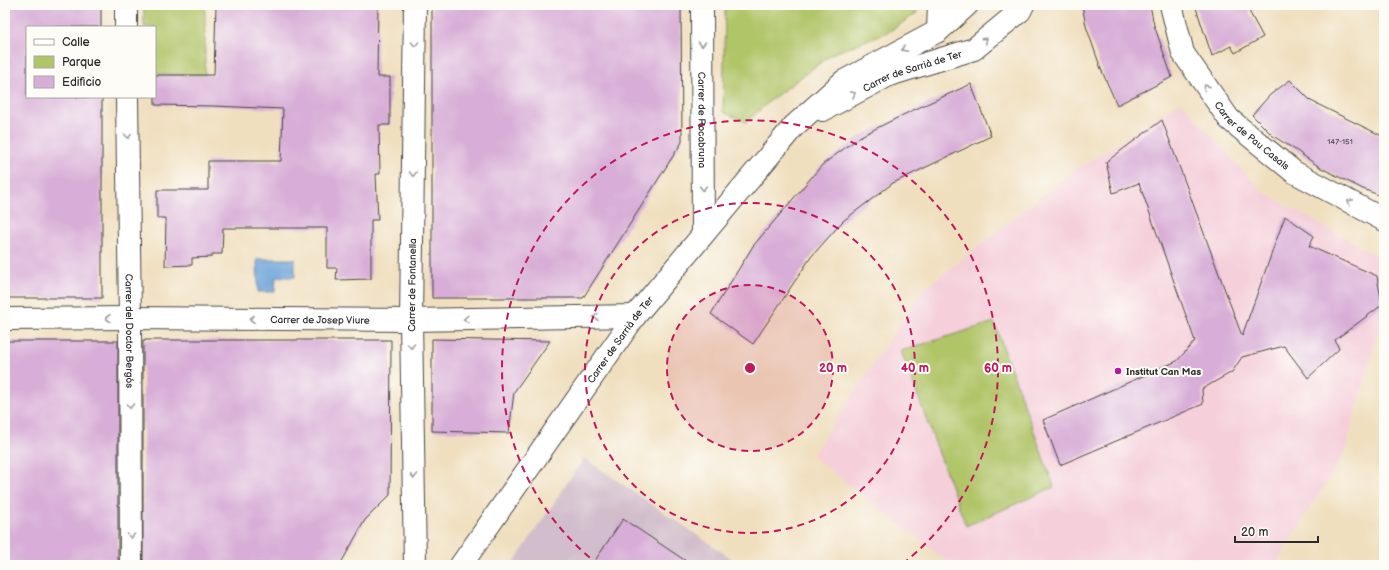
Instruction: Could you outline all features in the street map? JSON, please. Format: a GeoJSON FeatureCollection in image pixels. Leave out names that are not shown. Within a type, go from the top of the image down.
{"type":"FeatureCollection","features":[{"type":"Feature","properties":{"kind":"street"},"geometry":{"type":"LineString","coordinates":[[126,5],[126,26]]}},
{"type":"Feature","properties":{"kind":"street","name":"Carrer de Fontanella"},"geometry":{"type":"LineString","coordinates":[[415,5],[411,320],[415,565]]}},
{"type":"Feature","properties":{"kind":"street","name":"Carrer de Rocabruna"},"geometry":{"type":"LineString","coordinates":[[702,5],[703,234]]}},
{"type":"Feature","properties":{"kind":"street"},"geometry":{"type":"LineString","coordinates":[[938,31],[939,5]]}},
{"type":"Feature","properties":{"kind":"street","name":"Carrer de Sarrià de Ter"},"geometry":{"type":"LineString","coordinates":[[461,565],[635,316],[794,126],[844,81],[938,31],[967,5]]}},
{"type":"Feature","properties":{"kind":"street","name":"Carrer de Sarrià de Ter"},"geometry":{"type":"LineString","coordinates":[[794,126],[889,75],[974,49],[1020,11],[1024,5]]}},
{"type":"Feature","properties":{"kind":"street","name":"Carrer de Pau Casals"},"geometry":{"type":"LineString","coordinates":[[1171,5],[1183,53],[1229,119],[1294,172],[1384,220]]}},
{"type":"Feature","properties":{"kind":"street","name":"Carrer del Doctor Bergós"},"geometry":{"type":"LineString","coordinates":[[127,98],[131,565]]}},
{"type":"Feature","properties":{"kind":"street","name":"Carrer de Josep Viure"},"geometry":{"type":"LineString","coordinates":[[5,319],[130,318],[411,320],[635,316]]}},
{"type":"Feature","properties":{"kind":"shaded area","name":"Institut Can Mas"},"geometry":{"type":"Polygon","coordinates":[[[1181,102],[1261,191],[1384,260],[1384,312],[1344,454],[1275,565],[952,565],[812,456],[922,291],[1067,176],[1181,102]]]}},
{"type":"Feature","properties":{"kind":"shaded area"},"geometry":{"type":"Polygon","coordinates":[[[584,458],[741,565],[512,565],[584,458]]]}},
{"type":"Feature","properties":{"kind":"green space"},"geometry":{"type":"Polygon","coordinates":[[[144,5],[205,5],[205,75],[156,74],[156,26],[144,26],[144,5]]]}},
{"type":"Feature","properties":{"kind":"green space"},"geometry":{"type":"Polygon","coordinates":[[[725,5],[917,5],[917,13],[890,31],[832,54],[772,99],[746,122],[723,112],[725,5]]]}},
{"type":"Feature","properties":{"kind":"green space"},"geometry":{"type":"Polygon","coordinates":[[[994,322],[1054,487],[966,526],[901,351],[994,322]]]}},
{"type":"Feature","properties":{"kind":"water"},"geometry":{"type":"Polygon","coordinates":[[[257,259],[295,259],[295,277],[276,277],[275,292],[258,292],[257,259]]]}},
{"type":"Feature","properties":{"kind":"building"},"geometry":{"type":"Polygon","coordinates":[[[5,5],[101,5],[101,26],[26,26],[26,98],[102,98],[102,298],[5,298],[5,5]]]}},
{"type":"Feature","properties":{"kind":"building"},"geometry":{"type":"Polygon","coordinates":[[[216,5],[378,5],[377,77],[390,77],[390,125],[379,125],[380,174],[376,174],[378,220],[371,220],[371,279],[336,280],[337,268],[327,268],[327,228],[223,228],[222,254],[212,254],[212,257],[192,258],[192,265],[165,266],[166,218],[157,218],[157,190],[208,190],[208,161],[281,161],[283,109],[155,105],[156,75],[214,75],[216,5]]]}},
{"type":"Feature","properties":{"kind":"building"},"geometry":{"type":"Polygon","coordinates":[[[432,5],[681,5],[682,142],[583,298],[432,298],[432,5]]]}},
{"type":"Feature","properties":{"kind":"building"},"geometry":{"type":"Polygon","coordinates":[[[1082,5],[1150,5],[1154,25],[1172,77],[1117,105],[1101,69],[1086,26],[1082,5]]]}},
{"type":"Feature","properties":{"kind":"building"},"geometry":{"type":"Polygon","coordinates":[[[1195,5],[1248,5],[1250,13],[1263,37],[1235,53],[1231,46],[1212,56],[1195,5]]]}},
{"type":"Feature","properties":{"kind":"building"},"geometry":{"type":"Polygon","coordinates":[[[1290,80],[1311,101],[1384,137],[1384,197],[1363,189],[1321,168],[1273,136],[1252,115],[1270,95],[1290,80]]]}},
{"type":"Feature","properties":{"kind":"building"},"geometry":{"type":"Polygon","coordinates":[[[971,84],[991,136],[893,183],[843,221],[811,257],[753,344],[711,314],[753,246],[822,165],[861,136],[971,84]]]}},
{"type":"Feature","properties":{"kind":"building"},"geometry":{"type":"Polygon","coordinates":[[[1162,120],[1242,336],[1285,216],[1314,236],[1309,246],[1377,276],[1382,305],[1335,340],[1339,349],[1308,378],[1284,346],[1242,357],[1232,372],[1202,389],[1203,404],[1060,465],[1043,420],[1177,361],[1195,341],[1139,183],[1113,193],[1106,162],[1162,120]]]}},
{"type":"Feature","properties":{"kind":"building"},"geometry":{"type":"Polygon","coordinates":[[[432,339],[550,341],[514,392],[509,433],[432,431],[432,339]]]}},
{"type":"Feature","properties":{"kind":"building"},"geometry":{"type":"Polygon","coordinates":[[[391,340],[390,495],[365,520],[340,565],[143,565],[143,341],[391,340]]]}},
{"type":"Feature","properties":{"kind":"building"},"geometry":{"type":"Polygon","coordinates":[[[5,341],[118,341],[118,565],[5,565],[5,341]]]}},
{"type":"Feature","properties":{"kind":"building"},"geometry":{"type":"Polygon","coordinates":[[[623,519],[692,565],[592,565],[623,519]]]}},
{"type":"Feature","properties":{"kind":"place","name":"Institut Can Mas"},"geometry":{"type":"Point","coordinates":[1118,371]}}]}
